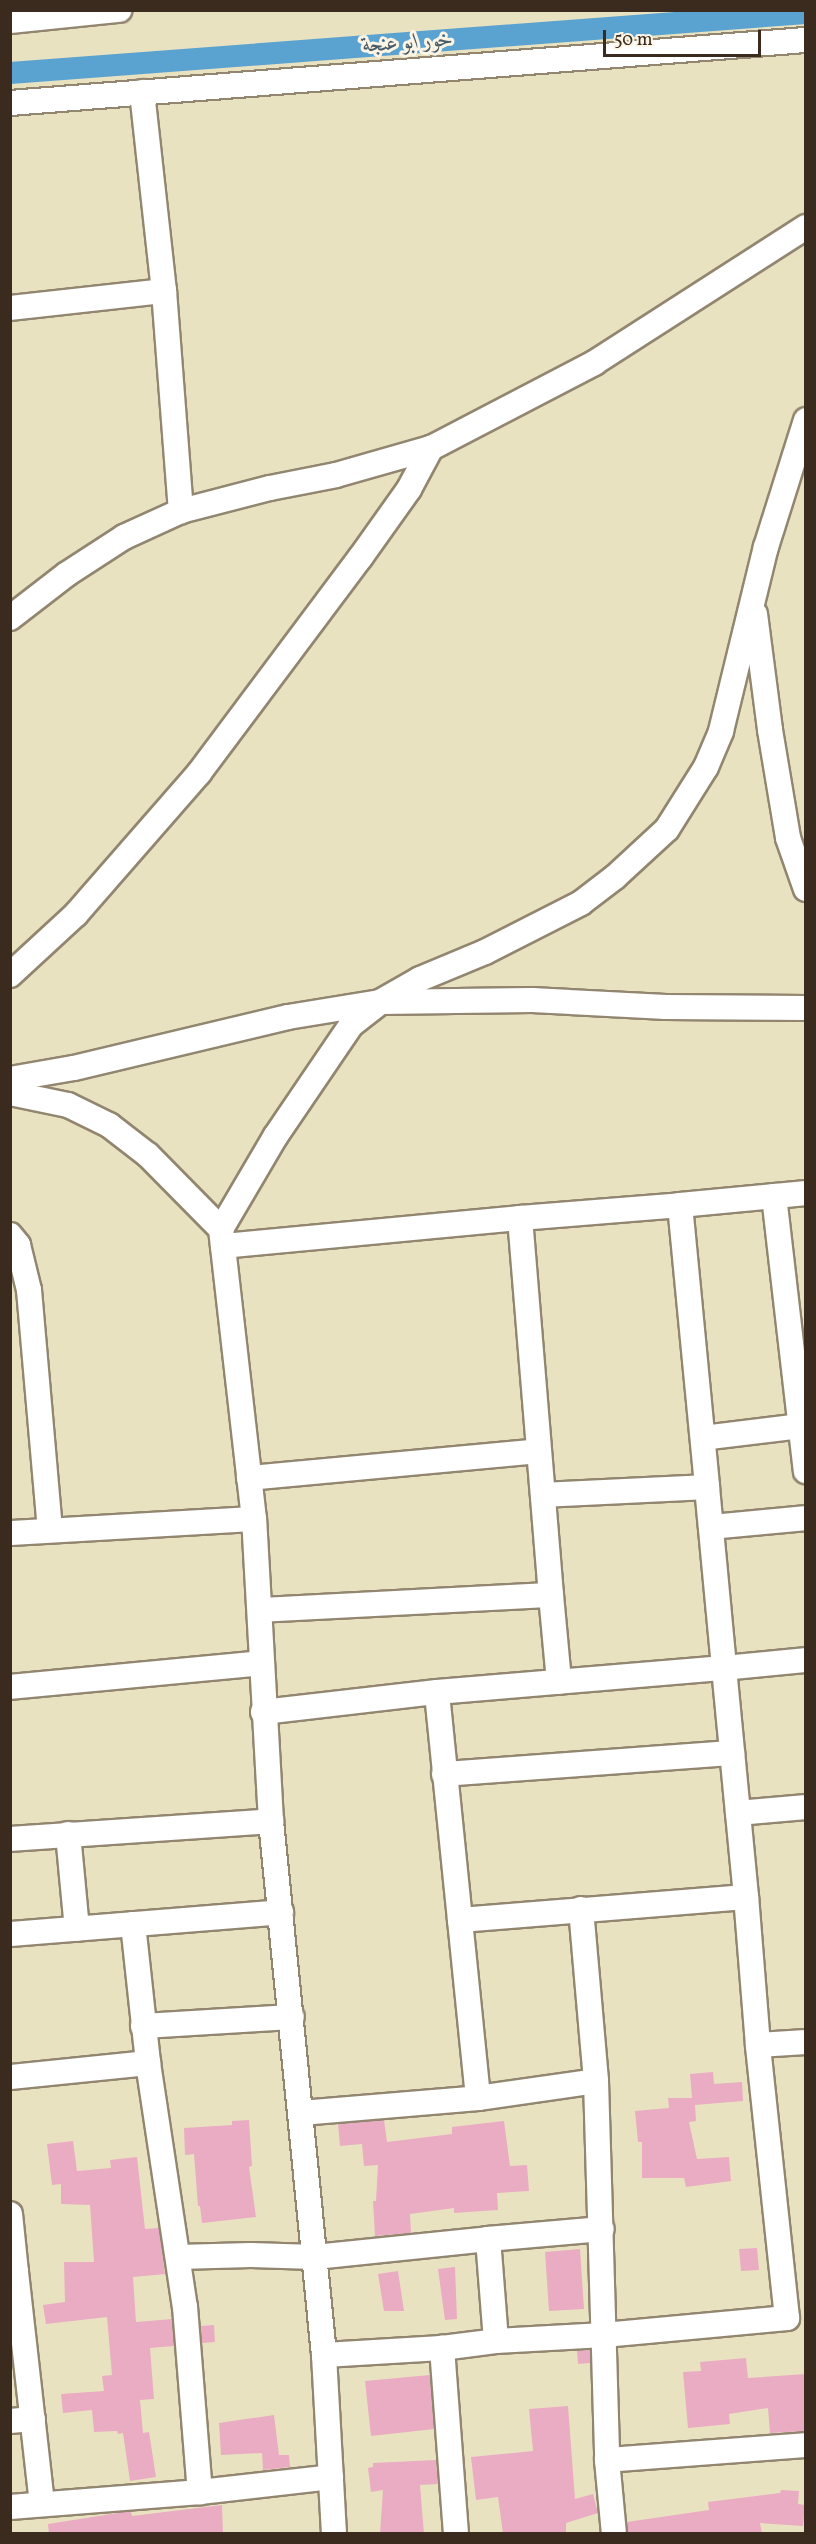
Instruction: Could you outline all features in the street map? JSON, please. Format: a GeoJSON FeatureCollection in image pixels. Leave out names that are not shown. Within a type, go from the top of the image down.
{"type":"FeatureCollection","features":[{"type":"Feature","properties":{"kind":"street"},"geometry":{"type":"LineString","coordinates":[[10,21],[119,10]]}},
{"type":"Feature","properties":{"kind":"street"},"geometry":{"type":"LineString","coordinates":[[10,103],[806,40]]}},
{"type":"Feature","properties":{"kind":"street"},"geometry":{"type":"LineString","coordinates":[[142,92],[164,291],[181,511]]}},
{"type":"Feature","properties":{"kind":"street"},"geometry":{"type":"LineString","coordinates":[[10,618],[67,574],[124,537],[181,511],[270,488],[336,475],[431,448],[594,363],[806,227]]}},
{"type":"Feature","properties":{"kind":"street"},"geometry":{"type":"LineString","coordinates":[[10,308],[164,291]]}},
{"type":"Feature","properties":{"kind":"street"},"geometry":{"type":"LineString","coordinates":[[334,2534],[324,2355],[271,1821],[254,1519],[222,1238],[280,1129],[351,1025],[380,1002],[420,979],[485,952],[581,903],[615,878],[667,829],[706,767],[721,731],[739,668],[753,597],[780,496],[806,420]]}},
{"type":"Feature","properties":{"kind":"street"},"geometry":{"type":"LineString","coordinates":[[10,975],[76,914],[200,773],[391,515],[409,489],[431,448]]}},
{"type":"Feature","properties":{"kind":"street"},"geometry":{"type":"LineString","coordinates":[[753,597],[770,730],[788,838],[806,889]]}},
{"type":"Feature","properties":{"kind":"street"},"geometry":{"type":"LineString","coordinates":[[10,1079],[74,1068],[288,1017],[380,1002],[532,1000],[666,1007],[806,1008]]}},
{"type":"Feature","properties":{"kind":"street"},"geometry":{"type":"LineString","coordinates":[[10,1093],[68,1105],[109,1125],[148,1155],[222,1238]]}},
{"type":"Feature","properties":{"kind":"street"},"geometry":{"type":"LineString","coordinates":[[222,1238],[520,1218],[806,1193]]}},
{"type":"Feature","properties":{"kind":"street"},"geometry":{"type":"LineString","coordinates":[[774,1196],[806,1471]]}},
{"type":"Feature","properties":{"kind":"street"},"geometry":{"type":"LineString","coordinates":[[324,2355],[604,2335],[796,2317],[758,2045],[680,1205]]}},
{"type":"Feature","properties":{"kind":"street"},"geometry":{"type":"LineString","coordinates":[[520,1218],[559,1682]]}},
{"type":"Feature","properties":{"kind":"street"},"geometry":{"type":"LineString","coordinates":[[10,1235],[18,1245],[29,1290],[50,1530]]}},
{"type":"Feature","properties":{"kind":"street"},"geometry":{"type":"LineString","coordinates":[[702,1438],[801,1426]]}},
{"type":"Feature","properties":{"kind":"street"},"geometry":{"type":"LineString","coordinates":[[249,1478],[538,1451]]}},
{"type":"Feature","properties":{"kind":"street"},"geometry":{"type":"LineString","coordinates":[[543,1495],[707,1487]]}},
{"type":"Feature","properties":{"kind":"street"},"geometry":{"type":"LineString","coordinates":[[711,1527],[806,1518]]}},
{"type":"Feature","properties":{"kind":"street"},"geometry":{"type":"LineString","coordinates":[[10,1533],[254,1519]]}},
{"type":"Feature","properties":{"kind":"street"},"geometry":{"type":"LineString","coordinates":[[260,1610],[551,1595]]}},
{"type":"Feature","properties":{"kind":"street"},"geometry":{"type":"LineString","coordinates":[[264,1712],[436,1692],[806,1660]]}},
{"type":"Feature","properties":{"kind":"street"},"geometry":{"type":"LineString","coordinates":[[10,1687],[262,1663]]}},
{"type":"Feature","properties":{"kind":"street"},"geometry":{"type":"LineString","coordinates":[[436,1692],[478,2098]]}},
{"type":"Feature","properties":{"kind":"street"},"geometry":{"type":"LineString","coordinates":[[444,1774],[732,1753]]}},
{"type":"Feature","properties":{"kind":"street"},"geometry":{"type":"LineString","coordinates":[[738,1813],[806,1807]]}},
{"type":"Feature","properties":{"kind":"street"},"geometry":{"type":"LineString","coordinates":[[10,1839],[271,1821]]}},
{"type":"Feature","properties":{"kind":"street"},"geometry":{"type":"LineString","coordinates":[[68,1834],[77,1929]]}},
{"type":"Feature","properties":{"kind":"street"},"geometry":{"type":"LineString","coordinates":[[460,1920],[746,1897]]}},
{"type":"Feature","properties":{"kind":"street"},"geometry":{"type":"LineString","coordinates":[[581,1910],[596,2081],[607,2460],[614,2534]]}},
{"type":"Feature","properties":{"kind":"street"},"geometry":{"type":"LineString","coordinates":[[10,1934],[281,1912]]}},
{"type":"Feature","properties":{"kind":"street"},"geometry":{"type":"LineString","coordinates":[[133,1924],[143,2026],[178,2257],[200,2492]]}},
{"type":"Feature","properties":{"kind":"street"},"geometry":{"type":"LineString","coordinates":[[143,2026],[292,2016]]}},
{"type":"Feature","properties":{"kind":"street"},"geometry":{"type":"LineString","coordinates":[[758,2045],[806,2042]]}},
{"type":"Feature","properties":{"kind":"street"},"geometry":{"type":"LineString","coordinates":[[10,2077],[148,2063]]}},
{"type":"Feature","properties":{"kind":"street"},"geometry":{"type":"LineString","coordinates":[[301,2113],[478,2098],[596,2081]]}},
{"type":"Feature","properties":{"kind":"street"},"geometry":{"type":"LineString","coordinates":[[10,2214],[22,2420],[42,2504]]}},
{"type":"Feature","properties":{"kind":"street"},"geometry":{"type":"LineString","coordinates":[[178,2257],[251,2255],[315,2257],[602,2229]]}},
{"type":"Feature","properties":{"kind":"street"},"geometry":{"type":"LineString","coordinates":[[488,2239],[496,2341]]}},
{"type":"Feature","properties":{"kind":"street"},"geometry":{"type":"LineString","coordinates":[[442,2348],[456,2534]]}},
{"type":"Feature","properties":{"kind":"street"},"geometry":{"type":"LineString","coordinates":[[607,2460],[806,2445]]}},
{"type":"Feature","properties":{"kind":"street"},"geometry":{"type":"LineString","coordinates":[[10,2507],[200,2492],[331,2477]]}},
{"type":"Feature","properties":{"kind":"building"},"geometry":{"type":"Polygon","coordinates":[[[713,2072],[714,2084],[742,2082],[743,2101],[695,2105],[696,2121],[689,2122],[697,2159],[729,2157],[731,2181],[686,2187],[684,2178],[642,2178],[642,2142],[638,2142],[635,2111],[669,2108],[668,2098],[692,2098],[690,2074],[713,2072]]]}},
{"type":"Feature","properties":{"kind":"building"},"geometry":{"type":"Polygon","coordinates":[[[249,2120],[252,2166],[249,2167],[256,2217],[202,2223],[200,2206],[198,2206],[194,2154],[185,2155],[184,2128],[232,2125],[232,2121],[249,2120]]]}},
{"type":"Feature","properties":{"kind":"building"},"geometry":{"type":"Polygon","coordinates":[[[384,2120],[387,2142],[452,2134],[452,2127],[504,2121],[510,2166],[527,2165],[529,2191],[497,2193],[498,2210],[454,2213],[454,2208],[410,2214],[411,2233],[375,2236],[373,2201],[376,2201],[378,2165],[364,2166],[362,2144],[340,2146],[338,2124],[384,2120]]]}},
{"type":"Feature","properties":{"kind":"building"},"geometry":{"type":"Polygon","coordinates":[[[73,2141],[77,2171],[111,2168],[110,2160],[137,2157],[145,2229],[159,2228],[165,2274],[133,2277],[136,2322],[172,2319],[174,2346],[150,2348],[154,2399],[140,2400],[143,2433],[149,2432],[156,2477],[130,2481],[123,2433],[94,2432],[92,2410],[63,2413],[61,2394],[104,2391],[102,2376],[112,2375],[107,2317],[46,2324],[43,2305],[65,2302],[64,2262],[94,2262],[90,2205],[61,2204],[61,2184],[52,2185],[47,2144],[73,2141]]]}},
{"type":"Feature","properties":{"kind":"building"},"geometry":{"type":"Polygon","coordinates":[[[757,2248],[759,2270],[741,2271],[739,2249],[757,2248]]]}},
{"type":"Feature","properties":{"kind":"building"},"geometry":{"type":"Polygon","coordinates":[[[580,2249],[584,2309],[549,2311],[545,2252],[580,2249]]]}},
{"type":"Feature","properties":{"kind":"building"},"geometry":{"type":"Polygon","coordinates":[[[455,2267],[457,2319],[445,2320],[438,2269],[455,2267]]]}},
{"type":"Feature","properties":{"kind":"building"},"geometry":{"type":"Polygon","coordinates":[[[398,2271],[404,2311],[384,2311],[378,2274],[398,2271]]]}},
{"type":"Feature","properties":{"kind":"building"},"geometry":{"type":"Polygon","coordinates":[[[214,2325],[215,2342],[202,2343],[201,2326],[214,2325]]]}},
{"type":"Feature","properties":{"kind":"building"},"geometry":{"type":"Polygon","coordinates":[[[590,2350],[590,2363],[578,2364],[577,2351],[590,2350]]]}},
{"type":"Feature","properties":{"kind":"building"},"geometry":{"type":"Polygon","coordinates":[[[746,2358],[748,2378],[806,2374],[806,2431],[770,2433],[768,2408],[729,2414],[730,2424],[688,2428],[683,2372],[701,2371],[700,2362],[746,2358]]]}},
{"type":"Feature","properties":{"kind":"building"},"geometry":{"type":"Polygon","coordinates":[[[430,2375],[434,2429],[371,2436],[365,2381],[430,2375]]]}},
{"type":"Feature","properties":{"kind":"building"},"geometry":{"type":"Polygon","coordinates":[[[568,2406],[575,2499],[593,2494],[598,2513],[566,2523],[566,2534],[503,2534],[498,2497],[476,2500],[471,2457],[533,2451],[529,2409],[568,2406]]]}},
{"type":"Feature","properties":{"kind":"building"},"geometry":{"type":"Polygon","coordinates":[[[274,2415],[279,2455],[289,2455],[290,2467],[263,2470],[262,2453],[221,2455],[219,2423],[274,2415]]]}},
{"type":"Feature","properties":{"kind":"building"},"geometry":{"type":"Polygon","coordinates":[[[436,2460],[438,2484],[420,2485],[424,2534],[380,2534],[383,2490],[371,2492],[368,2468],[373,2467],[373,2463],[436,2460]]]}},
{"type":"Feature","properties":{"kind":"building"},"geometry":{"type":"Polygon","coordinates":[[[781,2490],[799,2491],[798,2504],[805,2505],[803,2526],[760,2523],[762,2534],[628,2534],[627,2522],[709,2510],[708,2502],[780,2493],[781,2490]]]}},
{"type":"Feature","properties":{"kind":"building"},"geometry":{"type":"Polygon","coordinates":[[[222,2505],[223,2534],[49,2534],[48,2524],[124,2512],[131,2512],[132,2516],[222,2505]]]}},
{"type":"Feature","properties":{"kind":"waterway","name":"خور ابو عنجة"},"geometry":{"type":"LineString","coordinates":[[10,73],[806,13]]}}]}
